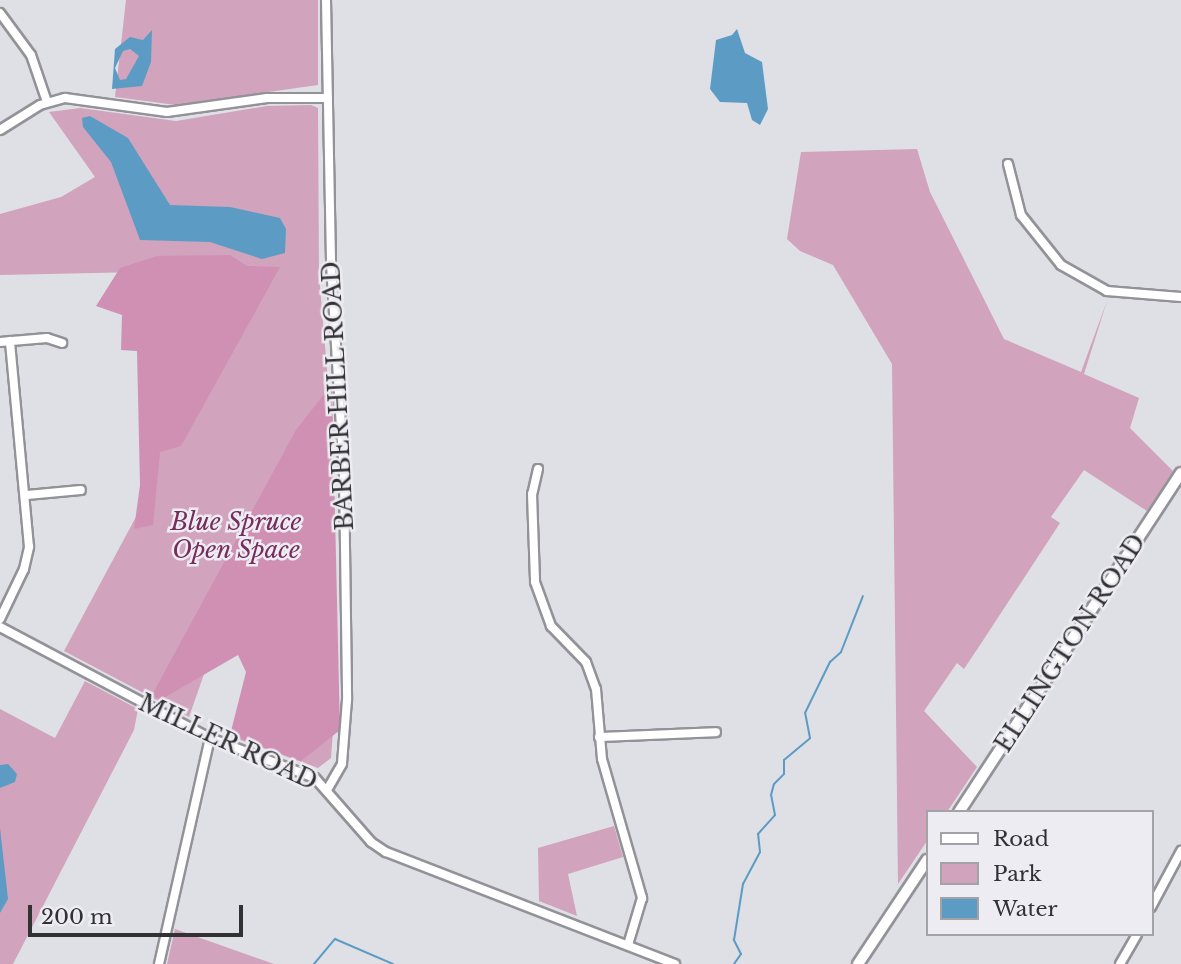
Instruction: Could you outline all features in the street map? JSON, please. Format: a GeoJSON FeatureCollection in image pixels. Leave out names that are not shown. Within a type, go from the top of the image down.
{"type":"FeatureCollection","features":[{"type":"Feature","properties":{"kind":"main road","name":"ELLINGTON ROAD"},"geometry":{"type":"LineString","coordinates":[[960,810],[1181,473]]}},
{"type":"Feature","properties":{"kind":"main road"},"geometry":{"type":"LineString","coordinates":[[858,964],[926,862]]}},
{"type":"Feature","properties":{"kind":"street","name":"BARBER HILL ROAD"},"geometry":{"type":"LineString","coordinates":[[326,0],[331,264],[345,475],[347,700],[342,764],[328,788]]}},
{"type":"Feature","properties":{"kind":"street"},"geometry":{"type":"LineString","coordinates":[[0,13],[31,55],[47,102]]}},
{"type":"Feature","properties":{"kind":"street"},"geometry":{"type":"LineString","coordinates":[[0,130],[47,102],[85,99],[167,112],[267,98],[328,98]]}},
{"type":"Feature","properties":{"kind":"street"},"geometry":{"type":"LineString","coordinates":[[1008,164],[1021,215],[1032,234],[1061,265],[1107,290],[1131,296],[1181,297]]}},
{"type":"Feature","properties":{"kind":"street"},"geometry":{"type":"LineString","coordinates":[[0,342],[47,338],[62,343]]}},
{"type":"Feature","properties":{"kind":"street"},"geometry":{"type":"LineString","coordinates":[[0,619],[28,553],[27,495],[10,341]]}},
{"type":"Feature","properties":{"kind":"street"},"geometry":{"type":"LineString","coordinates":[[538,469],[532,494],[535,582],[551,626],[586,662],[596,690],[599,737],[642,898],[628,945]]}},
{"type":"Feature","properties":{"kind":"street"},"geometry":{"type":"LineString","coordinates":[[27,495],[81,490]]}},
{"type":"Feature","properties":{"kind":"street","name":"MILLER ROAD"},"geometry":{"type":"LineString","coordinates":[[0,627],[210,738],[301,771],[328,788],[361,831],[386,852],[675,964]]}},
{"type":"Feature","properties":{"kind":"street"},"geometry":{"type":"LineString","coordinates":[[599,737],[716,733]]}},
{"type":"Feature","properties":{"kind":"street"},"geometry":{"type":"LineString","coordinates":[[159,964],[210,738]]}},
{"type":"Feature","properties":{"kind":"street"},"geometry":{"type":"LineString","coordinates":[[1153,903],[1181,851]]}},
{"type":"Feature","properties":{"kind":"street"},"geometry":{"type":"LineString","coordinates":[[1120,964],[1136,936]]}},
{"type":"Feature","properties":{"kind":"green space"},"geometry":{"type":"Polygon","coordinates":[[[126,0],[318,0],[318,85],[176,105],[115,97],[126,0]]]}},
{"type":"Feature","properties":{"kind":"green space","name":"Blue Spruce Open Space"},"geometry":{"type":"Polygon","coordinates":[[[311,105],[318,108],[319,275],[329,393],[336,691],[331,758],[318,768],[235,738],[265,652],[218,634],[189,717],[64,651],[152,487],[141,272],[0,275],[0,214],[61,197],[95,177],[49,112],[80,108],[176,121],[267,106],[311,105]]]}},
{"type":"Feature","properties":{"kind":"green space"},"geometry":{"type":"Polygon","coordinates":[[[917,149],[930,192],[1004,339],[1081,372],[1107,301],[1084,374],[1139,398],[1130,428],[1173,471],[1147,511],[1084,470],[1051,517],[1060,523],[964,669],[957,663],[924,711],[977,767],[948,810],[926,810],[926,842],[898,884],[892,364],[833,265],[800,251],[787,239],[801,152],[917,149]]]}},
{"type":"Feature","properties":{"kind":"green space"},"geometry":{"type":"Polygon","coordinates":[[[85,681],[138,709],[134,730],[13,964],[0,964],[0,709],[55,738],[85,681]]]}},
{"type":"Feature","properties":{"kind":"green space"},"geometry":{"type":"Polygon","coordinates":[[[614,826],[623,857],[568,874],[577,916],[539,901],[538,848],[614,826]]]}},
{"type":"Feature","properties":{"kind":"green space"},"geometry":{"type":"Polygon","coordinates":[[[175,929],[274,964],[167,964],[175,929]]]}},
{"type":"Feature","properties":{"kind":"shaded area"},"geometry":{"type":"Polygon","coordinates":[[[230,255],[247,266],[280,267],[181,446],[160,452],[153,525],[134,529],[140,485],[137,351],[121,350],[122,315],[96,306],[120,268],[157,256],[230,255]]]}},
{"type":"Feature","properties":{"kind":"shaded area"},"geometry":{"type":"Polygon","coordinates":[[[332,384],[340,730],[301,761],[230,735],[246,672],[238,655],[160,700],[152,695],[296,430],[332,384]]]}},
{"type":"Feature","properties":{"kind":"water"},"geometry":{"type":"Polygon","coordinates":[[[737,29],[745,53],[762,62],[768,109],[760,125],[752,120],[747,103],[720,102],[710,89],[716,40],[732,35],[737,29]]]}},
{"type":"Feature","properties":{"kind":"water"},"geometry":{"type":"Polygon","coordinates":[[[152,30],[151,62],[142,86],[112,89],[115,49],[130,37],[143,40],[152,30]],[[130,49],[123,51],[115,68],[120,80],[126,79],[139,56],[130,49]]]}},
{"type":"Feature","properties":{"kind":"water"},"geometry":{"type":"Polygon","coordinates":[[[90,116],[128,138],[170,205],[230,207],[280,218],[286,229],[285,253],[262,259],[210,242],[140,240],[111,162],[83,127],[82,118],[90,116]]]}},
{"type":"Feature","properties":{"kind":"water"},"geometry":{"type":"Polygon","coordinates":[[[8,764],[17,774],[15,782],[0,788],[0,765],[8,764]]]}},
{"type":"Feature","properties":{"kind":"water"},"geometry":{"type":"Polygon","coordinates":[[[0,828],[8,899],[0,913],[0,828]]]}},
{"type":"Feature","properties":{"kind":"waterway"},"geometry":{"type":"LineString","coordinates":[[734,964],[741,954],[734,940],[743,884],[760,852],[758,834],[775,815],[771,795],[774,784],[784,774],[784,760],[810,738],[805,713],[830,662],[841,652],[863,596]]}},
{"type":"Feature","properties":{"kind":"waterway"},"geometry":{"type":"LineString","coordinates":[[314,964],[335,939],[393,964]]}}]}
